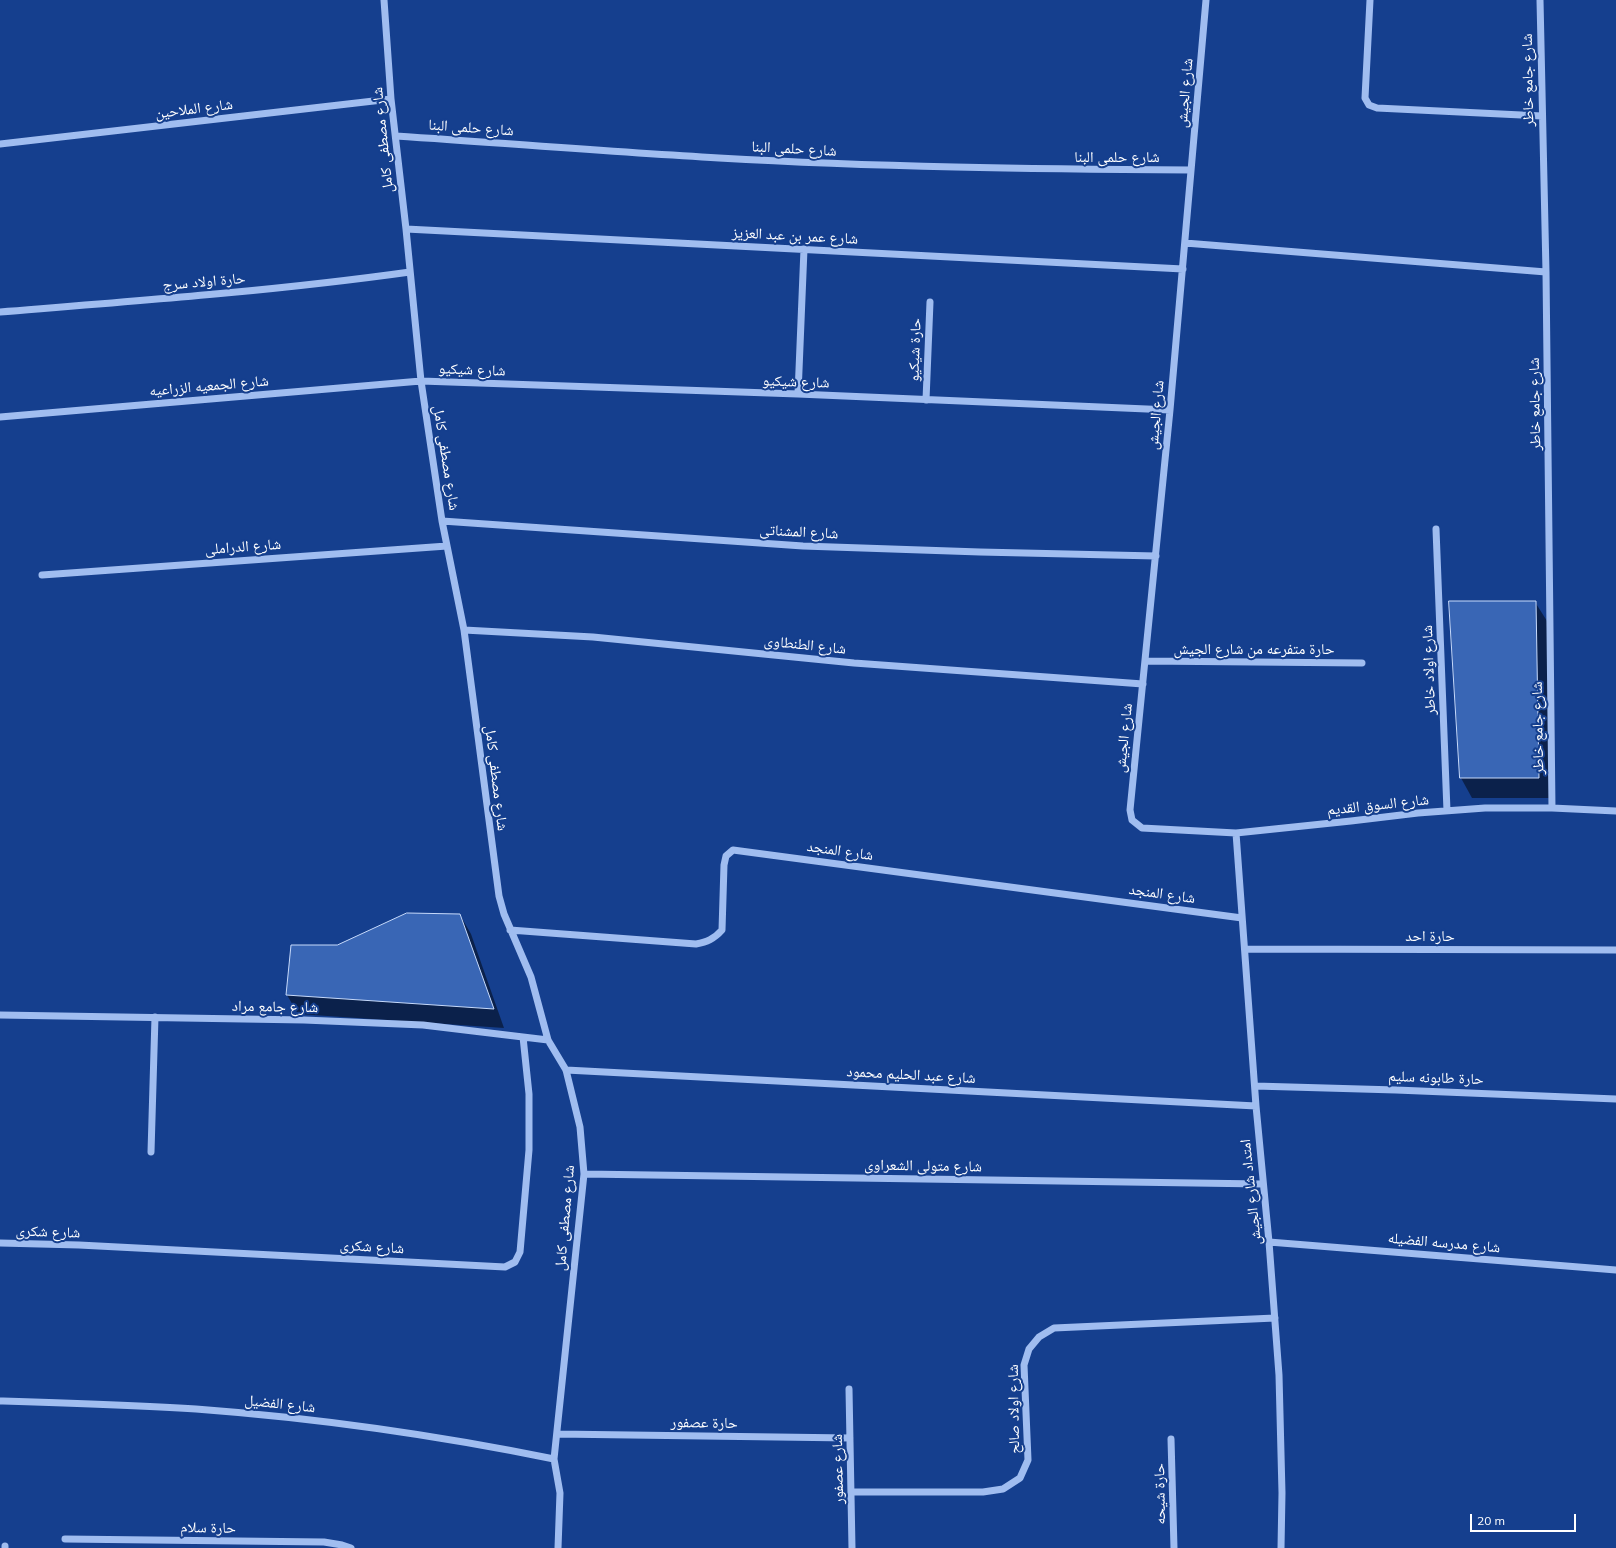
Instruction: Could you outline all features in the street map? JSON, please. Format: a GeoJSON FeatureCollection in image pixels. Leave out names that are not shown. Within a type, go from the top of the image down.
{"type":"FeatureCollection","features":[{"type":"Feature","properties":{"kind":"street","name":"شارع مصطفى كامل"},"geometry":{"type":"LineString","coordinates":[[384,0],[391,99],[421,381],[442,522],[464,630],[499,896],[510,930],[531,977],[548,1040],[566,1070],[580,1127],[584,1174],[554,1460],[560,1493],[558,1548]]}},
{"type":"Feature","properties":{"kind":"street","name":"شارع الجيش"},"geometry":{"type":"LineString","coordinates":[[1142,828],[1132,820],[1130,810],[1170,410],[1206,0]]}},
{"type":"Feature","properties":{"kind":"street"},"geometry":{"type":"LineString","coordinates":[[1370,0],[1365,98],[1369,105],[1377,108],[1542,116]]}},
{"type":"Feature","properties":{"kind":"street","name":"شارع جامع خاطر"},"geometry":{"type":"LineString","coordinates":[[1540,0],[1546,272],[1552,808]]}},
{"type":"Feature","properties":{"kind":"street","name":"شارع الملاحين"},"geometry":{"type":"LineString","coordinates":[[0,144],[391,99]]}},
{"type":"Feature","properties":{"kind":"street","name":"شارع حلمى البنا"},"geometry":{"type":"LineString","coordinates":[[396,136],[718,158],[864,165],[1026,169],[1191,170]]}},
{"type":"Feature","properties":{"kind":"street","name":"شارع عمر بن عبد العزيز"},"geometry":{"type":"LineString","coordinates":[[406,229],[1183,269]]}},
{"type":"Feature","properties":{"kind":"street"},"geometry":{"type":"LineString","coordinates":[[1185,243],[1546,272]]}},
{"type":"Feature","properties":{"kind":"street"},"geometry":{"type":"LineString","coordinates":[[798,394],[804,249]]}},
{"type":"Feature","properties":{"kind":"street","name":"حارة اولاد سرج"},"geometry":{"type":"LineString","coordinates":[[0,312],[250,292],[410,272]]}},
{"type":"Feature","properties":{"kind":"street","name":"حارة شيكيو"},"geometry":{"type":"LineString","coordinates":[[926,400],[930,302]]}},
{"type":"Feature","properties":{"kind":"street","name":"شارع شيكيو"},"geometry":{"type":"LineString","coordinates":[[421,381],[798,394],[1170,410]]}},
{"type":"Feature","properties":{"kind":"street","name":"شارع الجمعيه الزراعيه"},"geometry":{"type":"LineString","coordinates":[[0,417],[421,381]]}},
{"type":"Feature","properties":{"kind":"street","name":"شارع المشناتى"},"geometry":{"type":"LineString","coordinates":[[442,522],[803,546],[1156,556]]}},
{"type":"Feature","properties":{"kind":"street","name":"شارع اولاد خاطر"},"geometry":{"type":"LineString","coordinates":[[1436,529],[1448,811]]}},
{"type":"Feature","properties":{"kind":"street","name":"شارع الدراملى"},"geometry":{"type":"LineString","coordinates":[[42,575],[447,546]]}},
{"type":"Feature","properties":{"kind":"street","name":"شارع الطنطاوى"},"geometry":{"type":"LineString","coordinates":[[464,630],[593,637],[854,663],[1143,684]]}},
{"type":"Feature","properties":{"kind":"street","name":"حارة متفرعه من شارع الجيش"},"geometry":{"type":"LineString","coordinates":[[1145,661],[1362,663]]}},
{"type":"Feature","properties":{"kind":"street","name":"شارع السوق القديم"},"geometry":{"type":"LineString","coordinates":[[1142,828],[1236,833],[1418,813],[1485,808],[1552,808],[1616,811]]}},
{"type":"Feature","properties":{"kind":"street","name":"امتداد شارع الجيش"},"geometry":{"type":"LineString","coordinates":[[1236,833],[1262,1184],[1269,1242],[1279,1375],[1282,1493],[1281,1548]]}},
{"type":"Feature","properties":{"kind":"street","name":"شارع المنجد"},"geometry":{"type":"LineString","coordinates":[[510,930],[696,944],[706,942],[715,938],[722,930],[724,865],[726,856],[733,850],[1242,918]]}},
{"type":"Feature","properties":{"kind":"street","name":"حارة احد"},"geometry":{"type":"LineString","coordinates":[[1244,949],[1616,950]]}},
{"type":"Feature","properties":{"kind":"street","name":"شارع جامع مراد"},"geometry":{"type":"LineString","coordinates":[[0,1015],[304,1020],[423,1026],[548,1040]]}},
{"type":"Feature","properties":{"kind":"street"},"geometry":{"type":"LineString","coordinates":[[151,1152],[155,1017]]}},
{"type":"Feature","properties":{"kind":"street","name":"شارع شكرى"},"geometry":{"type":"LineString","coordinates":[[0,1243],[79,1245],[505,1267],[514,1262],[520,1252],[529,1150],[529,1094],[523,1037]]}},
{"type":"Feature","properties":{"kind":"street","name":"شارع عبد الحليم محمود"},"geometry":{"type":"LineString","coordinates":[[566,1070],[1256,1106]]}},
{"type":"Feature","properties":{"kind":"street","name":"حارة طابونه سليم"},"geometry":{"type":"LineString","coordinates":[[1255,1086],[1419,1090],[1616,1099]]}},
{"type":"Feature","properties":{"kind":"street","name":"شارع متولى الشعراوى"},"geometry":{"type":"LineString","coordinates":[[584,1174],[1262,1184]]}},
{"type":"Feature","properties":{"kind":"street","name":"شارع مدرسه الفضيله"},"geometry":{"type":"LineString","coordinates":[[1269,1242],[1616,1270]]}},
{"type":"Feature","properties":{"kind":"street","name":"شارع اولاد صالح"},"geometry":{"type":"LineString","coordinates":[[851,1492],[983,1492],[1003,1489],[1020,1478],[1028,1460],[1024,1365],[1029,1350],[1039,1336],[1054,1328],[1275,1318]]}},
{"type":"Feature","properties":{"kind":"street","name":"شارع عصفور"},"geometry":{"type":"LineString","coordinates":[[849,1389],[852,1548]]}},
{"type":"Feature","properties":{"kind":"street","name":"شارع الفضيل"},"geometry":{"type":"LineString","coordinates":[[0,1401],[196,1410],[286,1418],[398,1431],[500,1448],[554,1460]]}},
{"type":"Feature","properties":{"kind":"street","name":"حارة عصفور"},"geometry":{"type":"LineString","coordinates":[[557,1434],[850,1438]]}},
{"type":"Feature","properties":{"kind":"street","name":"حارة شيحه"},"geometry":{"type":"LineString","coordinates":[[1171,1440],[1174,1548]]}},
{"type":"Feature","properties":{"kind":"street","name":"حارة سلام"},"geometry":{"type":"LineString","coordinates":[[65,1539],[324,1542],[351,1548]]}},
{"type":"Feature","properties":{"kind":"building"},"geometry":{"type":"Polygon","coordinates":[[[1449,601],[1536,601],[1539,778],[1460,778],[1449,601]]]}},
{"type":"Feature","properties":{"kind":"building"},"geometry":{"type":"Polygon","coordinates":[[[407,913],[460,914],[494,1009],[286,995],[291,945],[337,945],[407,913]]]}}]}
